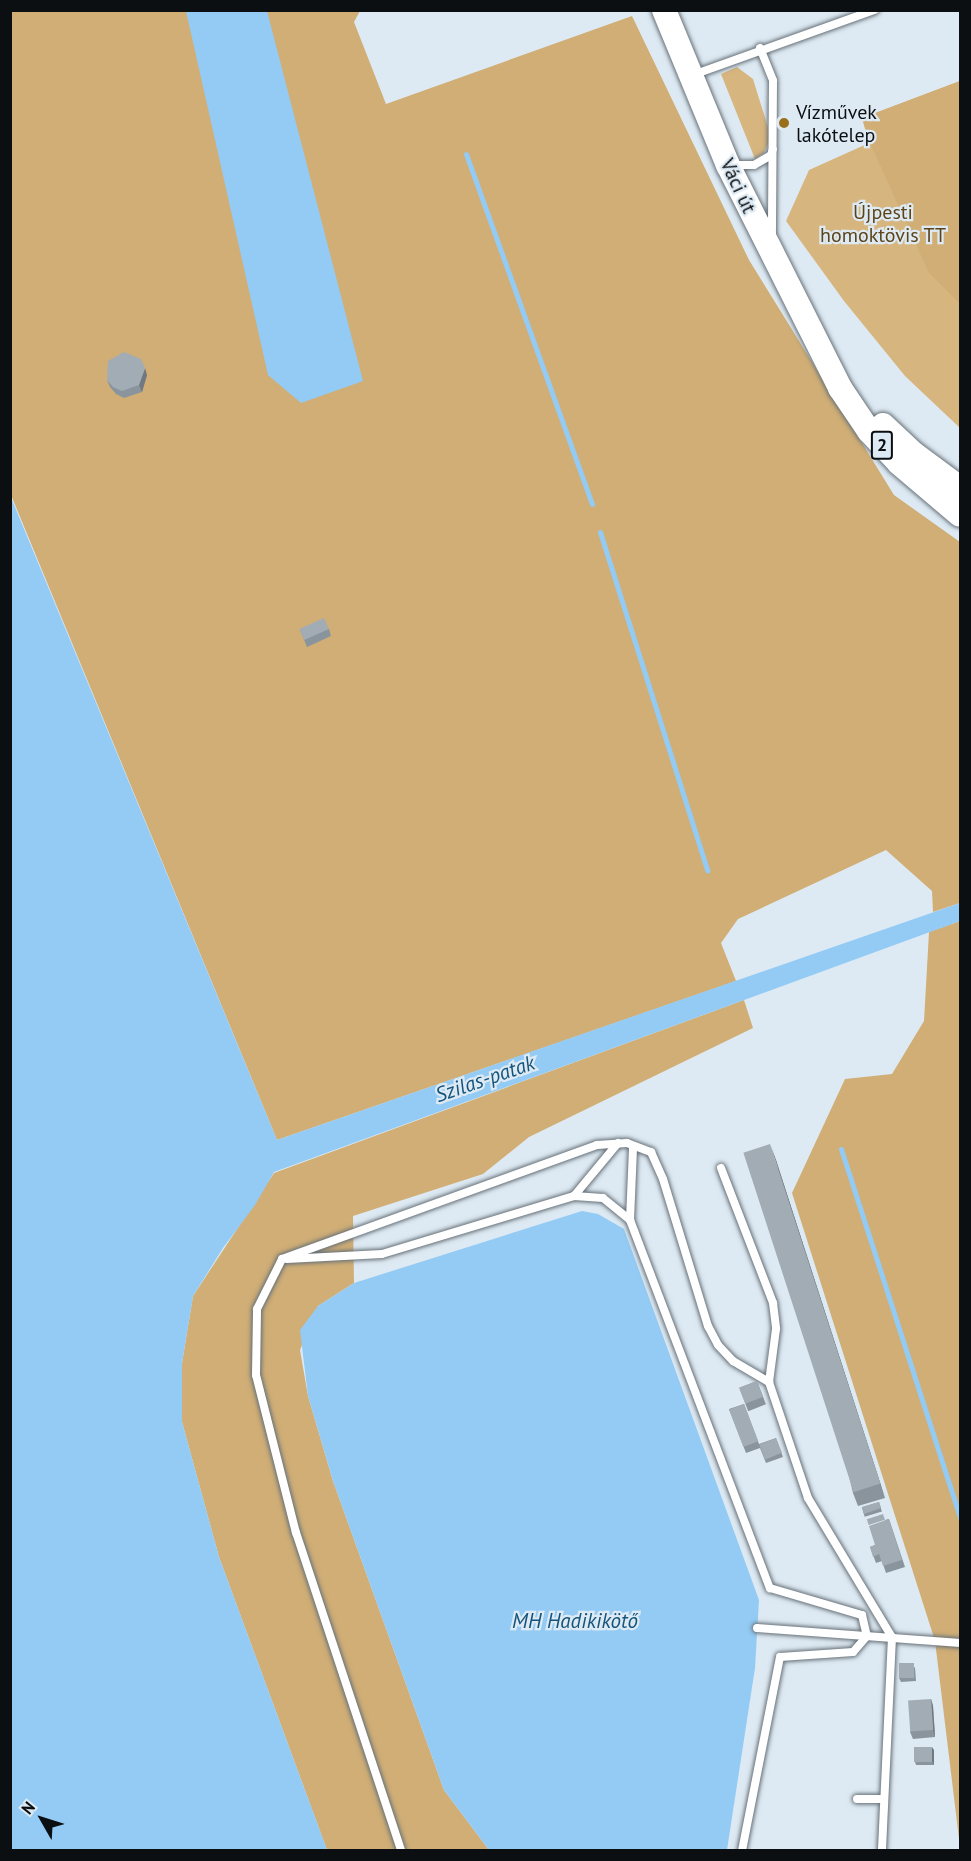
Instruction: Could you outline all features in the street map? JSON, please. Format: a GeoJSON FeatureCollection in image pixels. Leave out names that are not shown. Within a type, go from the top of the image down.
{"type":"FeatureCollection","features":[{"type":"Feature","properties":{"kind":"main road","name":"Váci út"},"geometry":{"type":"LineString","coordinates":[[664,10],[728,165],[771,257],[826,356],[840,388],[869,431],[898,463],[960,515]]}},
{"type":"Feature","properties":{"kind":"main road","name":"Váci út"},"geometry":{"type":"LineString","coordinates":[[826,356],[879,421],[914,454],[960,488]]}},
{"type":"Feature","properties":{"kind":"lane"},"geometry":{"type":"LineString","coordinates":[[690,77],[760,48],[875,10]]}},
{"type":"Feature","properties":{"kind":"lane"},"geometry":{"type":"LineString","coordinates":[[760,48],[773,81],[775,142],[771,257]]}},
{"type":"Feature","properties":{"kind":"lane"},"geometry":{"type":"LineString","coordinates":[[728,165],[762,162],[771,155],[775,142]]}},
{"type":"Feature","properties":{"kind":"lane"},"geometry":{"type":"LineString","coordinates":[[574,1196],[618,1143]]}},
{"type":"Feature","properties":{"kind":"lane"},"geometry":{"type":"LineString","coordinates":[[401,1851],[296,1533],[256,1375],[257,1309],[282,1259],[597,1145],[618,1143],[651,1152],[663,1179],[708,1326],[718,1345],[733,1361],[769,1382]]}},
{"type":"Feature","properties":{"kind":"lane"},"geometry":{"type":"LineString","coordinates":[[633,1147],[630,1220],[770,1588],[862,1615],[867,1636]]}},
{"type":"Feature","properties":{"kind":"lane"},"geometry":{"type":"LineString","coordinates":[[721,1168],[773,1303],[776,1329],[769,1382],[808,1498],[892,1637],[882,1851]]}},
{"type":"Feature","properties":{"kind":"lane"},"geometry":{"type":"LineString","coordinates":[[282,1259],[382,1254],[574,1196],[603,1198],[630,1220]]}},
{"type":"Feature","properties":{"kind":"lane"},"geometry":{"type":"LineString","coordinates":[[756,1628],[960,1643]]}},
{"type":"Feature","properties":{"kind":"lane"},"geometry":{"type":"LineString","coordinates":[[742,1851],[780,1657],[853,1652],[867,1636]]}},
{"type":"Feature","properties":{"kind":"lane"},"geometry":{"type":"LineString","coordinates":[[857,1799],[884,1799]]}},
{"type":"Feature","properties":{"kind":"green space"},"geometry":{"type":"Polygon","coordinates":[[[737,67],[753,79],[771,137],[764,153],[755,159],[721,74],[737,67]]]}},
{"type":"Feature","properties":{"kind":"green space","name":"Újpesti homoktövis TT"},"geometry":{"type":"Polygon","coordinates":[[[960,81],[960,428],[905,376],[844,301],[786,221],[809,170],[869,143],[862,118],[960,81]]]}},
{"type":"Feature","properties":{"kind":"shaded area"},"geometry":{"type":"Polygon","coordinates":[[[10,11],[360,11],[354,22],[386,104],[632,16],[749,260],[894,495],[960,542],[960,903],[933,912],[932,891],[886,850],[738,919],[721,943],[736,981],[277,1140],[11,495],[10,11]]]}},
{"type":"Feature","properties":{"kind":"shaded area"},"geometry":{"type":"Polygon","coordinates":[[[960,81],[960,304],[929,273],[870,143],[862,118],[960,81]]]}},
{"type":"Feature","properties":{"kind":"shaded area"},"geometry":{"type":"Polygon","coordinates":[[[960,921],[960,1847],[935,1641],[792,1193],[845,1079],[892,1074],[924,1021],[929,932],[960,921]]]}},
{"type":"Feature","properties":{"kind":"shaded area"},"geometry":{"type":"Polygon","coordinates":[[[744,1000],[753,1028],[529,1137],[483,1174],[353,1216],[354,1283],[318,1306],[300,1350],[308,1396],[333,1481],[444,1790],[489,1850],[327,1850],[219,1557],[182,1422],[182,1363],[193,1296],[274,1173],[744,1000]]]}},
{"type":"Feature","properties":{"kind":"water"},"geometry":{"type":"Polygon","coordinates":[[[186,11],[267,11],[363,381],[301,403],[268,375],[186,11]]]}},
{"type":"Feature","properties":{"kind":"water","name":"Szilas-patak"},"geometry":{"type":"Polygon","coordinates":[[[10,495],[277,1140],[960,903],[960,921],[274,1172],[255,1205],[223,1248],[193,1296],[182,1363],[182,1422],[219,1557],[327,1850],[11,1850],[10,495]]]}},
{"type":"Feature","properties":{"kind":"water","name":"MH Hadikikötő"},"geometry":{"type":"Polygon","coordinates":[[[582,1211],[598,1214],[624,1229],[759,1600],[755,1668],[727,1850],[489,1850],[444,1790],[333,1481],[308,1396],[300,1330],[318,1306],[354,1283],[582,1211]]]}},
{"type":"Feature","properties":{"kind":"building"},"geometry":{"type":"Polygon","coordinates":[[[124,352],[141,359],[145,368],[139,385],[122,391],[113,387],[107,380],[108,361],[124,352]]]}},
{"type":"Feature","properties":{"kind":"building"},"geometry":{"type":"Polygon","coordinates":[[[324,618],[329,629],[304,640],[299,629],[324,618]]]}},
{"type":"Feature","properties":{"kind":"building"},"geometry":{"type":"Polygon","coordinates":[[[770,1144],[880,1484],[854,1492],[743,1153],[770,1144]]]}},
{"type":"Feature","properties":{"kind":"building"},"geometry":{"type":"Polygon","coordinates":[[[757,1381],[763,1397],[745,1404],[739,1388],[757,1381]]]}},
{"type":"Feature","properties":{"kind":"building"},"geometry":{"type":"Polygon","coordinates":[[[744,1404],[758,1441],[743,1447],[729,1410],[744,1404]]]}},
{"type":"Feature","properties":{"kind":"building"},"geometry":{"type":"Polygon","coordinates":[[[776,1438],[782,1453],[765,1460],[759,1445],[776,1438]]]}},
{"type":"Feature","properties":{"kind":"building"},"geometry":{"type":"Polygon","coordinates":[[[879,1502],[881,1508],[864,1514],[862,1507],[879,1502]]]}},
{"type":"Feature","properties":{"kind":"building"},"geometry":{"type":"Polygon","coordinates":[[[883,1514],[885,1520],[869,1525],[867,1519],[883,1514]]]}},
{"type":"Feature","properties":{"kind":"building"},"geometry":{"type":"Polygon","coordinates":[[[889,1519],[902,1560],[883,1566],[879,1554],[873,1557],[870,1547],[875,1545],[869,1526],[889,1519]]]}},
{"type":"Feature","properties":{"kind":"building"},"geometry":{"type":"Polygon","coordinates":[[[899,1663],[914,1663],[914,1678],[899,1678],[899,1663]]]}},
{"type":"Feature","properties":{"kind":"building"},"geometry":{"type":"Polygon","coordinates":[[[931,1699],[933,1730],[910,1732],[908,1701],[931,1699]]]}},
{"type":"Feature","properties":{"kind":"building"},"geometry":{"type":"Polygon","coordinates":[[[914,1747],[932,1747],[932,1762],[914,1762],[914,1747]]]}},
{"type":"Feature","properties":{"kind":"waterway"},"geometry":{"type":"LineString","coordinates":[[466,154],[592,504]]}},
{"type":"Feature","properties":{"kind":"waterway"},"geometry":{"type":"LineString","coordinates":[[600,532],[707,870]]}},
{"type":"Feature","properties":{"kind":"waterway"},"geometry":{"type":"LineString","coordinates":[[841,1149],[960,1518]]}},
{"type":"Feature","properties":{"kind":"place","name":"Vízművek lakótelep"},"geometry":{"type":"Point","coordinates":[784,123]}}]}
